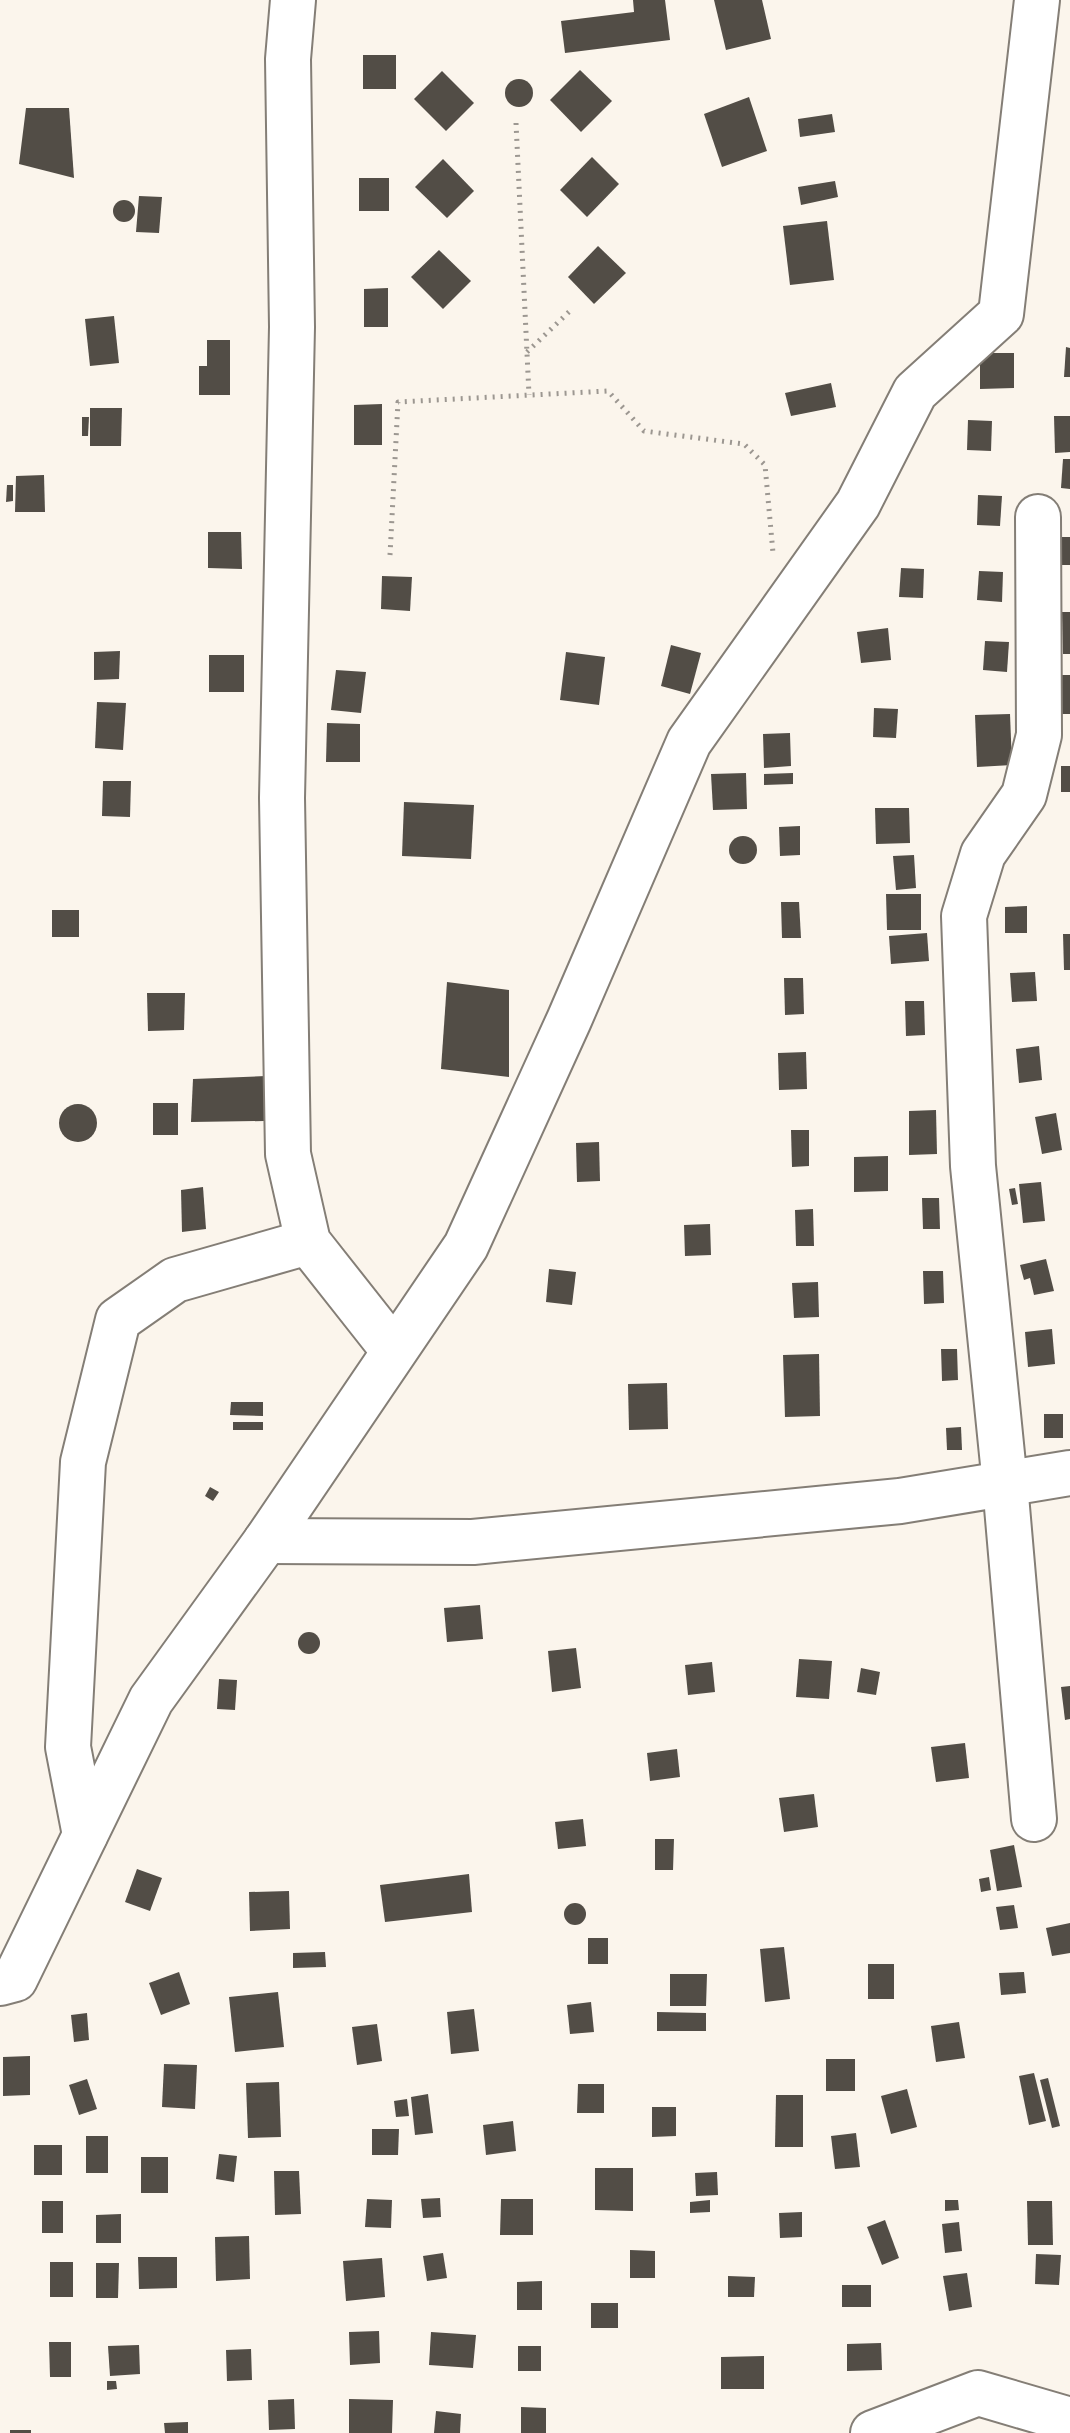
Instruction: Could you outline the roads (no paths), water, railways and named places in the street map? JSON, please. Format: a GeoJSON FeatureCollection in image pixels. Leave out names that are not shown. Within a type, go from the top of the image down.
{"type":"FeatureCollection","features":[{"type":"Feature","properties":{"kind":"street"},"geometry":{"type":"LineString","coordinates":[[293,0],[288,59],[292,327],[282,798],[288,1154],[308,1242],[394,1351]]}},
{"type":"Feature","properties":{"kind":"street"},"geometry":{"type":"LineString","coordinates":[[0,1983],[15,1979],[151,1700],[266,1541],[466,1246],[569,1020],[689,742],[858,504],[915,392],[1001,314],[1037,0]]}},
{"type":"Feature","properties":{"kind":"street"},"geometry":{"type":"LineString","coordinates":[[1034,1819],[973,1166],[964,916],[983,854],[1024,795],[1039,735],[1038,517]]}},
{"type":"Feature","properties":{"kind":"street"},"geometry":{"type":"LineString","coordinates":[[85,1835],[68,1747],[83,1462],[118,1320],[175,1280],[308,1242]]}},
{"type":"Feature","properties":{"kind":"street"},"geometry":{"type":"LineString","coordinates":[[266,1541],[473,1542],[900,1501],[1070,1473]]}},
{"type":"Feature","properties":{"kind":"street"},"geometry":{"type":"LineString","coordinates":[[873,2433],[978,2393],[1070,2420]]}}]}
